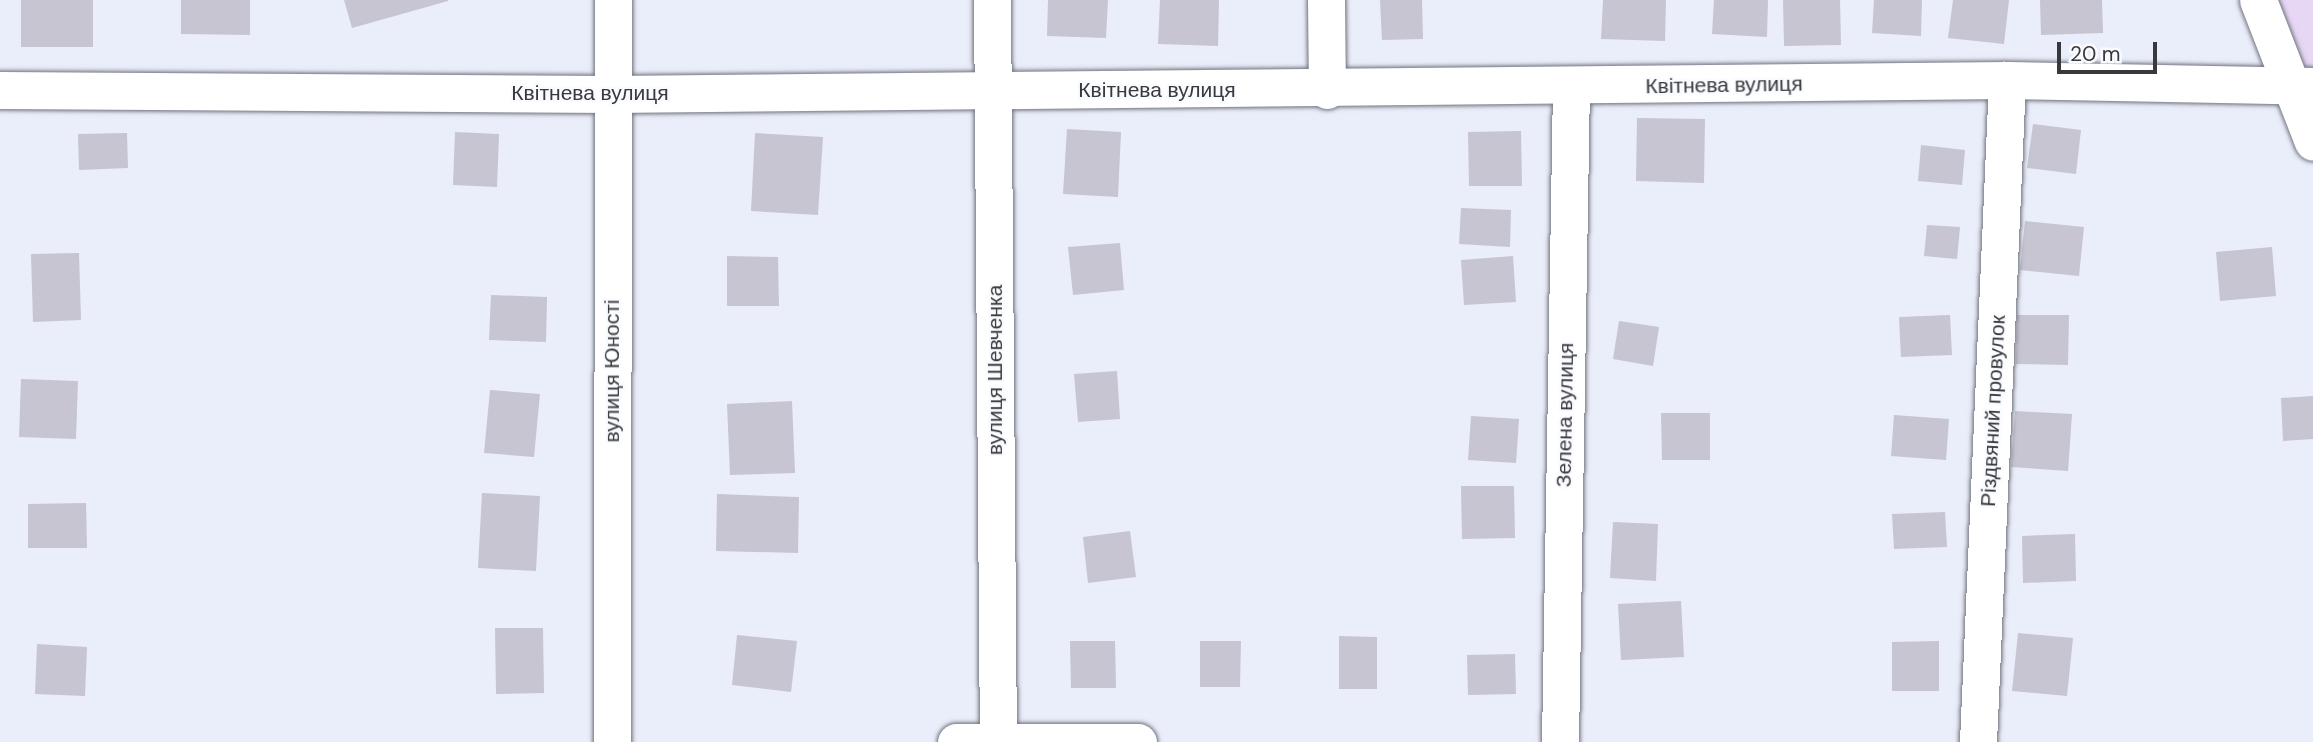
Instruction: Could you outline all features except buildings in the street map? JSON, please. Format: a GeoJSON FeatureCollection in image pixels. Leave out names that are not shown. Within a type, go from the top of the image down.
{"type":"FeatureCollection","features":[{"type":"Feature","properties":{"kind":"street","name":"вулиця Юності"},"geometry":{"type":"LineString","coordinates":[[612,742],[613,0]]}},
{"type":"Feature","properties":{"kind":"street","name":"вулиця Шевченка"},"geometry":{"type":"LineString","coordinates":[[992,0],[998,740]]}},
{"type":"Feature","properties":{"kind":"street"},"geometry":{"type":"LineString","coordinates":[[1326,0],[1327,90]]}},
{"type":"Feature","properties":{"kind":"street"},"geometry":{"type":"LineString","coordinates":[[2258,0],[2303,87],[2313,142]]}},
{"type":"Feature","properties":{"kind":"street","name":"Квітнева вулиця"},"geometry":{"type":"LineString","coordinates":[[0,90],[611,94],[993,89],[1571,88],[2007,80],[2303,87]]}},
{"type":"Feature","properties":{"kind":"street","name":"Різдвяний провулок"},"geometry":{"type":"LineString","coordinates":[[1978,742],[2007,80]]}},
{"type":"Feature","properties":{"kind":"street","name":"Зелена вулиця"},"geometry":{"type":"LineString","coordinates":[[1560,742],[1571,88]]}},
{"type":"Feature","properties":{"kind":"street"},"geometry":{"type":"LineString","coordinates":[[956,742],[1138,742]]}},
{"type":"Feature","properties":{"kind":"shaded area"},"geometry":{"type":"Polygon","coordinates":[[[2258,0],[2313,0],[2313,139],[2258,0]]]}}]}
